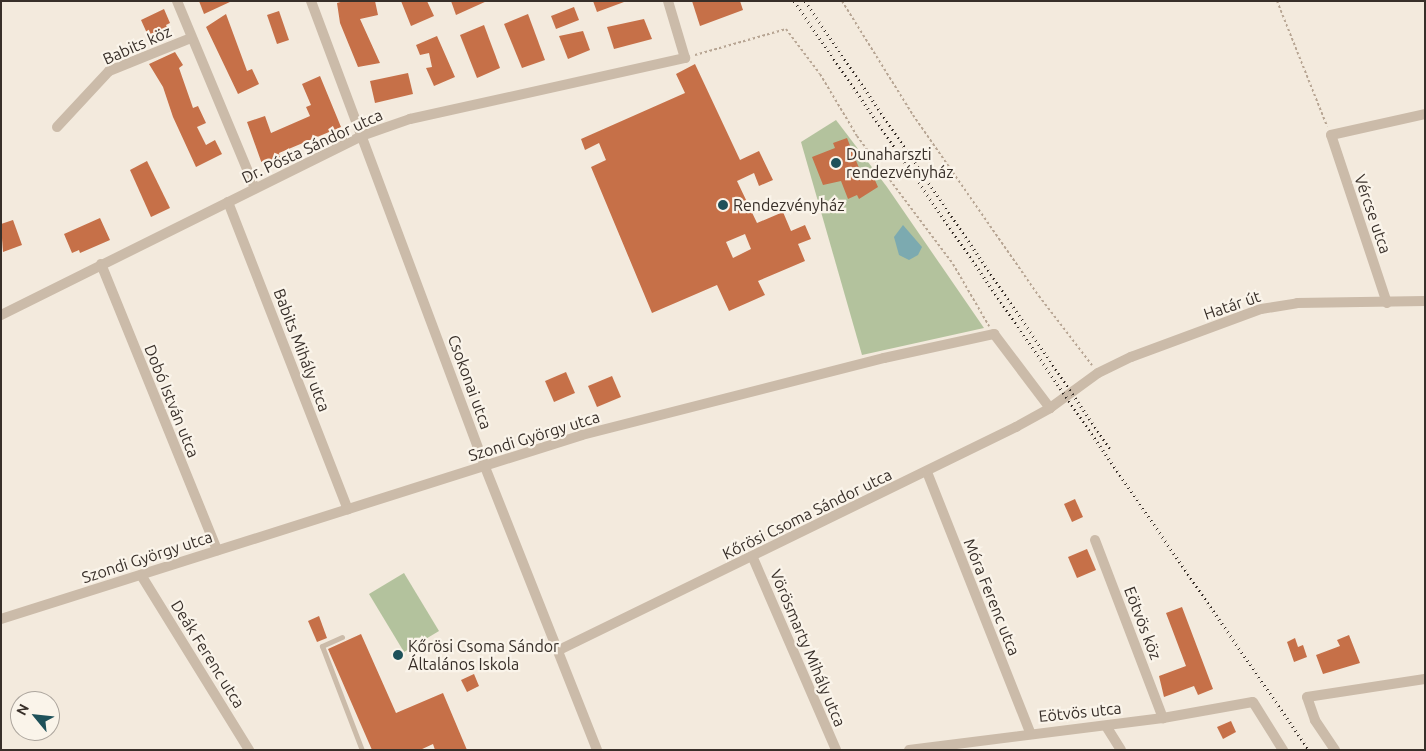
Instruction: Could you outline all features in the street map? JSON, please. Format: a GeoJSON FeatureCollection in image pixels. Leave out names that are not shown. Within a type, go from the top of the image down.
{"type":"FeatureCollection","features":[{"type":"Feature","properties":{"kind":"street"},"geometry":{"type":"LineString","coordinates":[[176,1],[255,188]]}},
{"type":"Feature","properties":{"kind":"street","name":"Csokonai utca"},"geometry":{"type":"LineString","coordinates":[[311,1],[364,135],[485,466],[597,750]]}},
{"type":"Feature","properties":{"kind":"street"},"geometry":{"type":"LineString","coordinates":[[668,1],[685,58]]}},
{"type":"Feature","properties":{"kind":"street","name":"Babits köz"},"geometry":{"type":"LineString","coordinates":[[57,127],[109,71],[191,38]]}},
{"type":"Feature","properties":{"kind":"street","name":"Dr. Pósta Sándor utca"},"geometry":{"type":"LineString","coordinates":[[1,315],[100,264],[364,135],[410,119],[685,58]]}},
{"type":"Feature","properties":{"kind":"street"},"geometry":{"type":"LineString","coordinates":[[1330,135],[1425,114]]}},
{"type":"Feature","properties":{"kind":"street","name":"Vércse utca"},"geometry":{"type":"LineString","coordinates":[[1330,135],[1387,303]]}},
{"type":"Feature","properties":{"kind":"street","name":"Babits Mihály utca"},"geometry":{"type":"LineString","coordinates":[[228,202],[348,509]]}},
{"type":"Feature","properties":{"kind":"street","name":"Dobó István utca"},"geometry":{"type":"LineString","coordinates":[[100,264],[217,550]]}},
{"type":"Feature","properties":{"kind":"street","name":"Határ út"},"geometry":{"type":"LineString","coordinates":[[1065,398],[1098,373],[1131,357],[1261,309],[1297,303],[1425,301]]}},
{"type":"Feature","properties":{"kind":"street"},"geometry":{"type":"LineString","coordinates":[[994,334],[1050,408]]}},
{"type":"Feature","properties":{"kind":"street","name":"Szondi György utca"},"geometry":{"type":"LineString","coordinates":[[1,619],[582,435],[884,358],[994,334]]}},
{"type":"Feature","properties":{"kind":"street","name":"Kőrösi Csoma Sándor utca"},"geometry":{"type":"LineString","coordinates":[[559,650],[754,558],[927,472],[1050,408],[1065,398]]}},
{"type":"Feature","properties":{"kind":"street","name":"Móra Ferenc utca"},"geometry":{"type":"LineString","coordinates":[[927,472],[1030,732]]}},
{"type":"Feature","properties":{"kind":"street","name":"Eötvös köz"},"geometry":{"type":"LineString","coordinates":[[1095,540],[1164,718]]}},
{"type":"Feature","properties":{"kind":"street","name":"Vörösmarty Mihály utca"},"geometry":{"type":"LineString","coordinates":[[754,558],[836,750]]}},
{"type":"Feature","properties":{"kind":"street","name":"Deák Ferenc utca"},"geometry":{"type":"LineString","coordinates":[[141,574],[249,750]]}},
{"type":"Feature","properties":{"kind":"street"},"geometry":{"type":"LineString","coordinates":[[1335,750],[1315,720],[1306,697],[1425,679]]}},
{"type":"Feature","properties":{"kind":"street","name":"Eötvös utca"},"geometry":{"type":"LineString","coordinates":[[909,750],[1030,732],[1106,726],[1164,718],[1253,702],[1283,750]]}},
{"type":"Feature","properties":{"kind":"street"},"geometry":{"type":"LineString","coordinates":[[1106,726],[1121,750]]}},
{"type":"Feature","properties":{"kind":"lane"},"geometry":{"type":"LineString","coordinates":[[342,637],[322,646],[362,750]]}},
{"type":"Feature","properties":{"kind":"path"},"geometry":{"type":"LineString","coordinates":[[842,1],[913,115],[1040,296],[1098,373]]}},
{"type":"Feature","properties":{"kind":"path"},"geometry":{"type":"LineString","coordinates":[[1277,1],[1330,135]]}},
{"type":"Feature","properties":{"kind":"path"},"geometry":{"type":"LineString","coordinates":[[685,58],[786,29],[820,74],[856,136],[953,264],[994,334]]}},
{"type":"Feature","properties":{"kind":"green space"},"geometry":{"type":"Polygon","coordinates":[[[836,120],[887,187],[984,328],[862,355],[801,142],[836,120]]]}},
{"type":"Feature","properties":{"kind":"green space"},"geometry":{"type":"Polygon","coordinates":[[[404,573],[439,631],[404,652],[369,594],[404,573]]]}},
{"type":"Feature","properties":{"kind":"water"},"geometry":{"type":"Polygon","coordinates":[[[903,225],[922,247],[918,255],[909,260],[899,255],[894,237],[903,225]]]}},
{"type":"Feature","properties":{"kind":"building"},"geometry":{"type":"Polygon","coordinates":[[[199,1],[232,1],[204,14],[199,1]]]}},
{"type":"Feature","properties":{"kind":"building"},"geometry":{"type":"Polygon","coordinates":[[[344,1],[375,1],[378,15],[360,19],[380,63],[358,67],[340,23],[337,3],[344,1]]]}},
{"type":"Feature","properties":{"kind":"building"},"geometry":{"type":"Polygon","coordinates":[[[401,1],[427,1],[434,16],[411,26],[401,1]]]}},
{"type":"Feature","properties":{"kind":"building"},"geometry":{"type":"Polygon","coordinates":[[[451,1],[487,1],[456,15],[451,1]]]}},
{"type":"Feature","properties":{"kind":"building"},"geometry":{"type":"Polygon","coordinates":[[[593,1],[624,1],[624,2],[597,12],[593,1]]]}},
{"type":"Feature","properties":{"kind":"building"},"geometry":{"type":"Polygon","coordinates":[[[692,1],[740,1],[743,10],[700,26],[692,1]]]}},
{"type":"Feature","properties":{"kind":"building"},"geometry":{"type":"Polygon","coordinates":[[[574,7],[579,20],[556,29],[551,16],[574,7]]]}},
{"type":"Feature","properties":{"kind":"building"},"geometry":{"type":"Polygon","coordinates":[[[164,9],[170,23],[166,25],[169,31],[150,40],[141,20],[164,9]]]}},
{"type":"Feature","properties":{"kind":"building"},"geometry":{"type":"Polygon","coordinates":[[[279,11],[289,40],[277,44],[267,15],[279,11]]]}},
{"type":"Feature","properties":{"kind":"building"},"geometry":{"type":"Polygon","coordinates":[[[226,14],[247,71],[252,69],[259,84],[238,94],[206,27],[226,14]]]}},
{"type":"Feature","properties":{"kind":"building"},"geometry":{"type":"Polygon","coordinates":[[[528,14],[545,60],[522,68],[504,24],[528,14]]]}},
{"type":"Feature","properties":{"kind":"building"},"geometry":{"type":"Polygon","coordinates":[[[644,19],[652,39],[614,49],[607,27],[644,19]]]}},
{"type":"Feature","properties":{"kind":"building"},"geometry":{"type":"Polygon","coordinates":[[[484,25],[500,68],[477,78],[460,35],[484,25]]]}},
{"type":"Feature","properties":{"kind":"building"},"geometry":{"type":"Polygon","coordinates":[[[583,31],[590,50],[568,59],[559,36],[583,31]]]}},
{"type":"Feature","properties":{"kind":"building"},"geometry":{"type":"Polygon","coordinates":[[[437,36],[455,77],[434,86],[426,68],[432,67],[429,53],[420,55],[416,45],[437,36]]]}},
{"type":"Feature","properties":{"kind":"building"},"geometry":{"type":"Polygon","coordinates":[[[175,52],[183,65],[179,68],[193,108],[198,106],[206,123],[197,127],[206,145],[215,140],[222,154],[196,167],[173,117],[163,87],[149,64],[175,52]]]}},
{"type":"Feature","properties":{"kind":"building"},"geometry":{"type":"Polygon","coordinates":[[[695,64],[740,160],[759,151],[773,180],[759,186],[754,173],[737,181],[757,223],[783,212],[791,231],[805,225],[811,239],[798,244],[805,261],[758,281],[765,295],[729,311],[717,285],[652,313],[591,167],[606,160],[599,143],[585,150],[581,139],[685,93],[676,74],[695,64]],[[745,234],[726,242],[733,258],[751,249],[745,234]]]}},
{"type":"Feature","properties":{"kind":"building"},"geometry":{"type":"Polygon","coordinates":[[[408,73],[413,94],[375,103],[370,81],[408,73]]]}},
{"type":"Feature","properties":{"kind":"building"},"geometry":{"type":"Polygon","coordinates":[[[320,76],[341,127],[279,153],[280,157],[262,164],[247,122],[265,116],[271,133],[310,116],[306,107],[311,105],[302,84],[320,76]]]}},
{"type":"Feature","properties":{"kind":"building","name":"Dunaharszti rendezvényház"},"geometry":{"type":"Polygon","coordinates":[[[847,138],[861,173],[870,169],[878,187],[859,199],[857,195],[848,199],[841,181],[823,185],[812,157],[835,148],[833,143],[847,138]]]}},
{"type":"Feature","properties":{"kind":"building"},"geometry":{"type":"Polygon","coordinates":[[[147,161],[170,208],[151,217],[130,170],[147,161]]]}},
{"type":"Feature","properties":{"kind":"building"},"geometry":{"type":"Polygon","coordinates":[[[100,218],[110,240],[80,253],[79,250],[72,253],[64,234],[100,218]]]}},
{"type":"Feature","properties":{"kind":"building"},"geometry":{"type":"Polygon","coordinates":[[[13,220],[22,245],[3,252],[1,224],[13,220]]]}},
{"type":"Feature","properties":{"kind":"building"},"geometry":{"type":"Polygon","coordinates":[[[566,372],[575,393],[554,402],[545,381],[566,372]]]}},
{"type":"Feature","properties":{"kind":"building"},"geometry":{"type":"Polygon","coordinates":[[[612,376],[621,397],[597,407],[588,386],[612,376]]]}},
{"type":"Feature","properties":{"kind":"building"},"geometry":{"type":"Polygon","coordinates":[[[1075,499],[1083,517],[1072,522],[1064,504],[1075,499]]]}},
{"type":"Feature","properties":{"kind":"building"},"geometry":{"type":"Polygon","coordinates":[[[1087,549],[1096,570],[1077,578],[1068,557],[1087,549]]]}},
{"type":"Feature","properties":{"kind":"building"},"geometry":{"type":"Polygon","coordinates":[[[1182,607],[1213,689],[1198,695],[1194,686],[1164,697],[1159,676],[1186,666],[1166,613],[1182,607]]]}},
{"type":"Feature","properties":{"kind":"building"},"geometry":{"type":"Polygon","coordinates":[[[319,616],[327,638],[317,642],[308,621],[319,616]]]}},
{"type":"Feature","properties":{"kind":"building"},"geometry":{"type":"Polygon","coordinates":[[[361,634],[396,713],[443,693],[467,750],[435,750],[433,744],[420,750],[372,750],[328,649],[361,634]]]}},
{"type":"Feature","properties":{"kind":"building"},"geometry":{"type":"Polygon","coordinates":[[[1349,635],[1360,663],[1323,674],[1316,655],[1340,646],[1337,640],[1349,635]]]}},
{"type":"Feature","properties":{"kind":"building"},"geometry":{"type":"Polygon","coordinates":[[[1295,638],[1298,647],[1303,645],[1307,657],[1294,662],[1287,642],[1295,638]]]}},
{"type":"Feature","properties":{"kind":"building"},"geometry":{"type":"Polygon","coordinates":[[[474,674],[479,686],[467,692],[461,680],[474,674]]]}},
{"type":"Feature","properties":{"kind":"building"},"geometry":{"type":"Polygon","coordinates":[[[1231,721],[1236,732],[1223,739],[1217,727],[1231,721]]]}},
{"type":"Feature","properties":{"kind":"railway"},"geometry":{"type":"LineString","coordinates":[[794,1],[1309,750]]}},
{"type":"Feature","properties":{"kind":"railway"},"geometry":{"type":"LineString","coordinates":[[805,1],[1110,449]]}},
{"type":"Feature","properties":{"kind":"place","name":"Dunaharszti rendezvényház"},"geometry":{"type":"Point","coordinates":[836,163]}},
{"type":"Feature","properties":{"kind":"place","name":"Rendezvényház"},"geometry":{"type":"Point","coordinates":[723,205]}},
{"type":"Feature","properties":{"kind":"place","name":"Kőrösi Csoma Sándor Általános Iskola"},"geometry":{"type":"Point","coordinates":[398,655]}}]}
